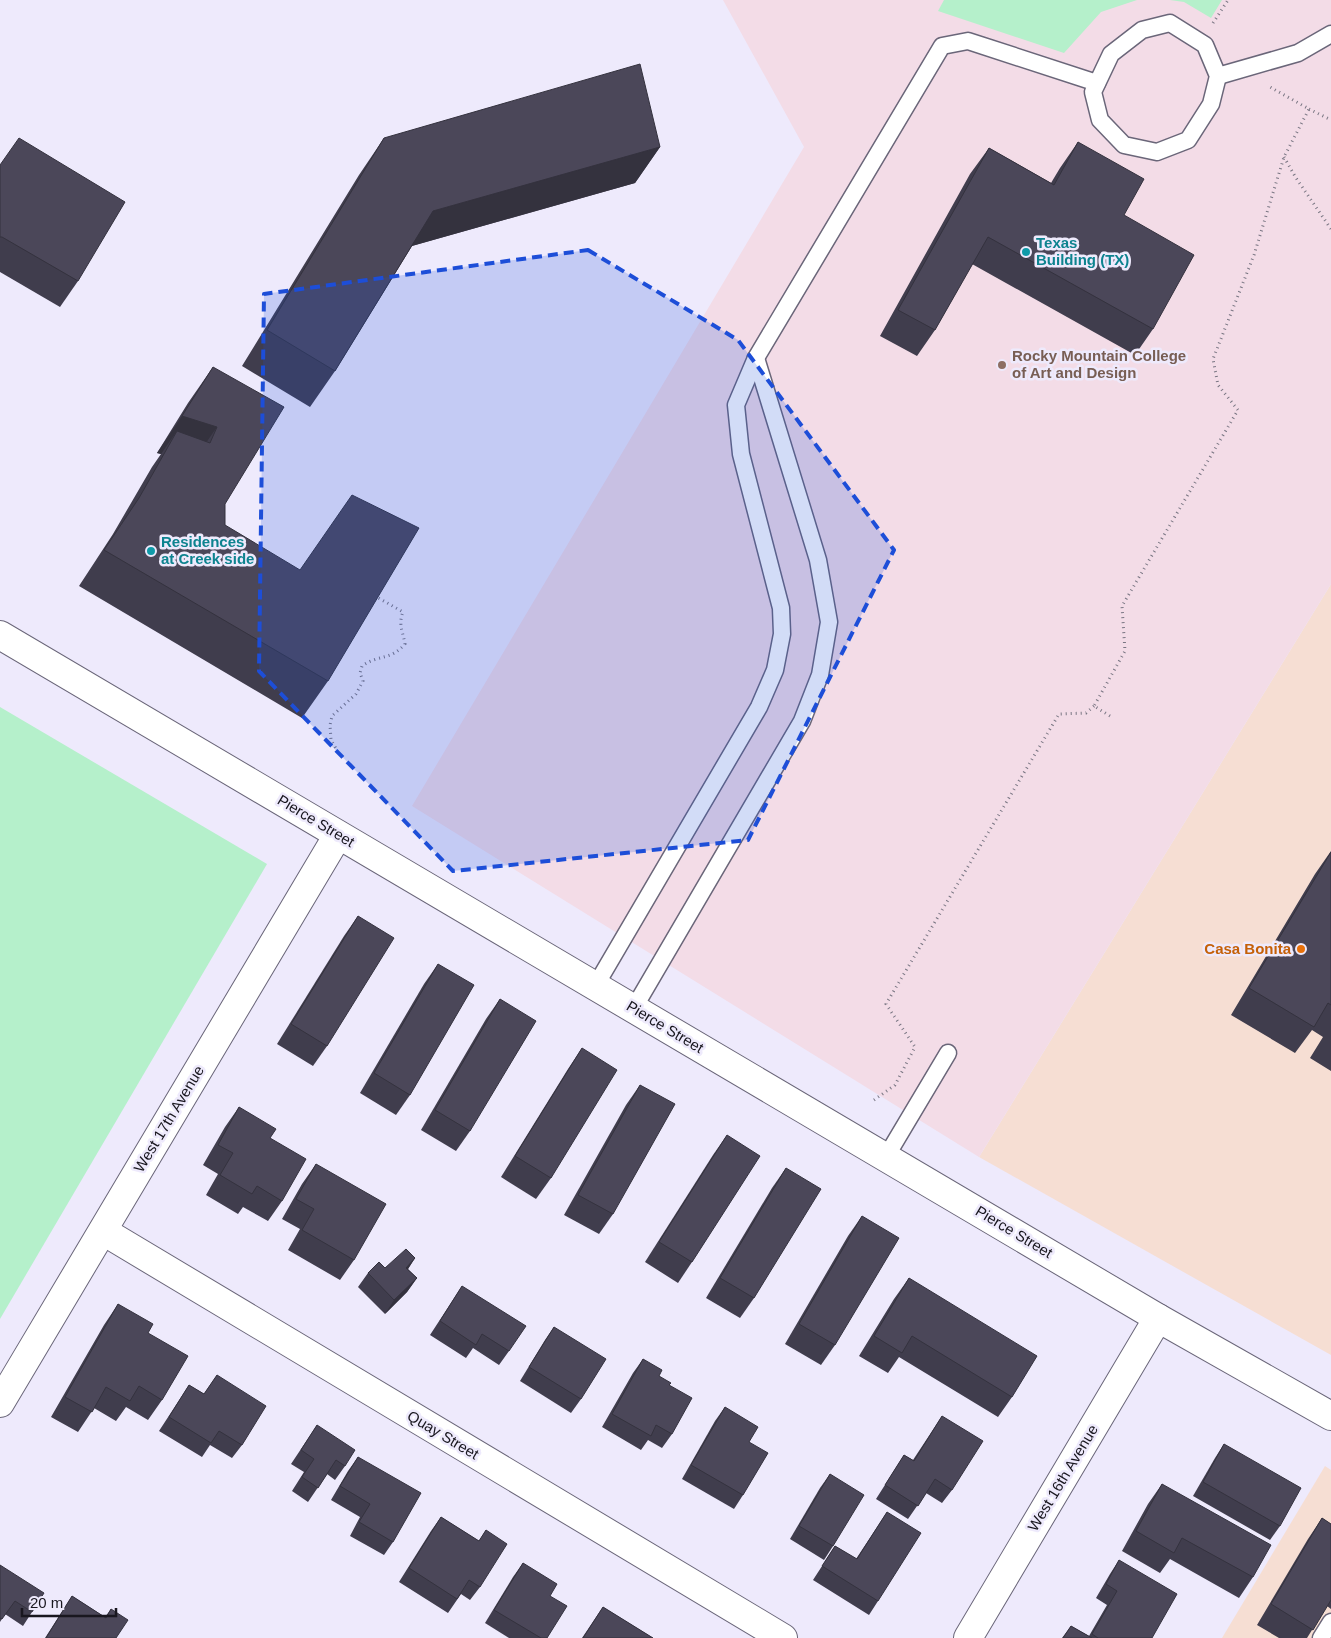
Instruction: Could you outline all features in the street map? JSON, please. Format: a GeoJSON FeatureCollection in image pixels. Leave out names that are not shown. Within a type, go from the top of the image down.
{"type":"FeatureCollection","features":[{"type":"Feature","properties":{"kind":"street","name":"Pierce Street"},"geometry":{"type":"LineString","coordinates":[[0,635],[1158,1318],[1331,1416]]}},
{"type":"Feature","properties":{"kind":"street","name":"West 17th Avenue"},"geometry":{"type":"LineString","coordinates":[[0,1403],[338,835]]}},
{"type":"Feature","properties":{"kind":"street","name":"Quay Street"},"geometry":{"type":"LineString","coordinates":[[103,1232],[783,1638]]}},
{"type":"Feature","properties":{"kind":"street","name":"West 16th Avenue"},"geometry":{"type":"LineString","coordinates":[[968,1638],[1158,1318]]}},
{"type":"Feature","properties":{"kind":"lane"},"geometry":{"type":"LineString","coordinates":[[1170,23],[1205,45],[1218,76],[1211,104],[1188,140],[1157,152],[1124,145],[1100,120],[1093,92],[1097,83],[1111,54],[1142,30],[1170,23]]}},
{"type":"Feature","properties":{"kind":"lane"},"geometry":{"type":"LineString","coordinates":[[1218,76],[1298,53],[1331,34]]}},
{"type":"Feature","properties":{"kind":"lane"},"geometry":{"type":"LineString","coordinates":[[596,985],[759,708],[775,670],[782,634],[781,608],[741,454],[736,405],[756,358],[942,46],[968,41],[1097,83]]}},
{"type":"Feature","properties":{"kind":"lane"},"geometry":{"type":"LineString","coordinates":[[634,1008],[802,721],[820,674],[829,622],[818,560],[756,358]]}},
{"type":"Feature","properties":{"kind":"lane"},"geometry":{"type":"LineString","coordinates":[[886,1157],[948,1054]]}},
{"type":"Feature","properties":{"kind":"lane"},"geometry":{"type":"LineString","coordinates":[[1321,1638],[1331,1622]]}},
{"type":"Feature","properties":{"kind":"path"},"geometry":{"type":"LineString","coordinates":[[1257,65],[1257,80],[1331,120]]}},
{"type":"Feature","properties":{"kind":"path"},"geometry":{"type":"LineString","coordinates":[[874,1100],[895,1086],[915,1047],[886,1004],[1059,714],[1086,713],[1094,706],[1125,651],[1122,606],[1238,410],[1218,385],[1213,359],[1254,255],[1284,157],[1309,109]]}},
{"type":"Feature","properties":{"kind":"path"},"geometry":{"type":"LineString","coordinates":[[1284,157],[1331,229]]}},
{"type":"Feature","properties":{"kind":"path"},"geometry":{"type":"LineString","coordinates":[[338,752],[331,740],[332,716],[356,694],[363,681],[360,673],[362,666],[370,660],[391,656],[404,644],[400,627],[403,612],[375,596]]}},
{"type":"Feature","properties":{"kind":"path"},"geometry":{"type":"LineString","coordinates":[[1094,706],[1110,716]]}},
{"type":"Feature","properties":{"kind":"highlighted area"},"geometry":{"type":"Polygon","coordinates":[[[588,250],[738,340],[894,550],[748,840],[453,871],[259,671],[264,294],[588,250]]]}},
{"type":"Feature","properties":{"kind":"shaded area","name":"Rocky Mountain College of Art and Design"},"geometry":{"type":"Polygon","coordinates":[[[723,0],[1331,0],[1331,584],[979,1157],[412,806],[804,147],[723,0]]]}},
{"type":"Feature","properties":{"kind":"shaded area"},"geometry":{"type":"Polygon","coordinates":[[[1331,584],[1331,1355],[979,1157],[1331,584]]]}},
{"type":"Feature","properties":{"kind":"shaded area"},"geometry":{"type":"Polygon","coordinates":[[[1325,1466],[1331,1470],[1331,1638],[1222,1638],[1325,1466]]]}},
{"type":"Feature","properties":{"kind":"green space"},"geometry":{"type":"Polygon","coordinates":[[[944,0],[1137,0],[1101,12],[1064,53],[938,11],[944,0]]]}},
{"type":"Feature","properties":{"kind":"green space"},"geometry":{"type":"Polygon","coordinates":[[[1170,0],[1222,0],[1211,18],[1184,2],[1170,0]]]}},
{"type":"Feature","properties":{"kind":"green space"},"geometry":{"type":"Polygon","coordinates":[[[0,707],[267,864],[0,1319],[0,707]]]}},
{"type":"Feature","properties":{"kind":"building"},"geometry":{"type":"Polygon","coordinates":[[[640,64],[660,147],[433,211],[335,371],[267,330],[384,138],[640,64]]]}},
{"type":"Feature","properties":{"kind":"building"},"geometry":{"type":"Polygon","coordinates":[[[19,138],[125,202],[78,281],[0,237],[0,165],[19,138]]]}},
{"type":"Feature","properties":{"kind":"building","name":"Texas Building (TX)"},"geometry":{"type":"Polygon","coordinates":[[[1078,142],[1144,179],[1124,215],[1194,255],[1153,329],[988,237],[935,330],[898,310],[989,148],[1054,185],[1078,142]]]}},
{"type":"Feature","properties":{"kind":"building","name":"Residences at Creek side"},"geometry":{"type":"Polygon","coordinates":[[[213,367],[284,407],[225,504],[225,525],[300,570],[352,495],[419,528],[328,681],[104,550],[139,498],[177,431],[210,443],[217,427],[182,416],[213,367]]]}},
{"type":"Feature","properties":{"kind":"building","name":"Casa Bonita"},"geometry":{"type":"Polygon","coordinates":[[[1331,852],[1331,1005],[1328,1003],[1314,1027],[1249,988],[1331,852]]]}},
{"type":"Feature","properties":{"kind":"building"},"geometry":{"type":"Polygon","coordinates":[[[358,916],[394,938],[327,1046],[291,1024],[358,916]]]}},
{"type":"Feature","properties":{"kind":"building"},"geometry":{"type":"Polygon","coordinates":[[[438,964],[474,985],[410,1095],[374,1073],[438,964]]]}},
{"type":"Feature","properties":{"kind":"building"},"geometry":{"type":"Polygon","coordinates":[[[500,999],[536,1021],[470,1131],[435,1110],[500,999]]]}},
{"type":"Feature","properties":{"kind":"building"},"geometry":{"type":"Polygon","coordinates":[[[582,1048],[617,1070],[551,1178],[515,1156],[582,1048]]]}},
{"type":"Feature","properties":{"kind":"building"},"geometry":{"type":"Polygon","coordinates":[[[640,1085],[675,1104],[613,1214],[578,1195],[640,1085]]]}},
{"type":"Feature","properties":{"kind":"building"},"geometry":{"type":"Polygon","coordinates":[[[239,1107],[276,1129],[270,1138],[306,1159],[282,1201],[257,1186],[252,1194],[220,1175],[233,1153],[218,1145],[239,1107]]]}},
{"type":"Feature","properties":{"kind":"building"},"geometry":{"type":"Polygon","coordinates":[[[727,1135],[760,1156],[692,1262],[659,1242],[727,1135]]]}},
{"type":"Feature","properties":{"kind":"building"},"geometry":{"type":"Polygon","coordinates":[[[316,1164],[386,1204],[354,1260],[302,1230],[314,1209],[296,1199],[316,1164]]]}},
{"type":"Feature","properties":{"kind":"building"},"geometry":{"type":"Polygon","coordinates":[[[786,1168],[821,1189],[754,1298],[720,1278],[786,1168]]]}},
{"type":"Feature","properties":{"kind":"building"},"geometry":{"type":"Polygon","coordinates":[[[862,1216],[899,1238],[835,1345],[799,1324],[862,1216]]]}},
{"type":"Feature","properties":{"kind":"building"},"geometry":{"type":"Polygon","coordinates":[[[406,1249],[415,1258],[406,1268],[417,1278],[394,1300],[368,1273],[379,1262],[385,1268],[406,1249]]]}},
{"type":"Feature","properties":{"kind":"building"},"geometry":{"type":"Polygon","coordinates":[[[909,1278],[1037,1356],[1012,1397],[912,1336],[902,1353],[874,1336],[909,1278]]]}},
{"type":"Feature","properties":{"kind":"building"},"geometry":{"type":"Polygon","coordinates":[[[462,1286],[526,1326],[509,1351],[482,1334],[476,1345],[440,1321],[462,1286]]]}},
{"type":"Feature","properties":{"kind":"building"},"geometry":{"type":"Polygon","coordinates":[[[118,1304],[153,1324],[148,1333],[188,1356],[162,1400],[139,1386],[130,1401],[106,1387],[92,1412],[65,1397],[118,1304]]]}},
{"type":"Feature","properties":{"kind":"building"},"geometry":{"type":"Polygon","coordinates":[[[554,1327],[606,1359],[581,1399],[529,1367],[554,1327]]]}},
{"type":"Feature","properties":{"kind":"building"},"geometry":{"type":"Polygon","coordinates":[[[643,1359],[662,1370],[659,1376],[671,1383],[669,1385],[692,1398],[672,1434],[656,1425],[651,1436],[612,1414],[643,1359]]]}},
{"type":"Feature","properties":{"kind":"building"},"geometry":{"type":"Polygon","coordinates":[[[217,1375],[266,1406],[242,1445],[219,1431],[211,1443],[169,1417],[189,1385],[204,1394],[217,1375]]]}},
{"type":"Feature","properties":{"kind":"building"},"geometry":{"type":"Polygon","coordinates":[[[725,1407],[758,1427],[749,1442],[768,1453],[743,1495],[691,1465],[725,1407]]]}},
{"type":"Feature","properties":{"kind":"building"},"geometry":{"type":"Polygon","coordinates":[[[942,1416],[983,1441],[952,1490],[935,1479],[918,1506],[885,1485],[904,1455],[914,1461],[942,1416]]]}},
{"type":"Feature","properties":{"kind":"building"},"geometry":{"type":"Polygon","coordinates":[[[317,1425],[355,1450],[345,1466],[336,1460],[318,1488],[302,1477],[314,1459],[301,1450],[317,1425]]]}},
{"type":"Feature","properties":{"kind":"building"},"geometry":{"type":"Polygon","coordinates":[[[1224,1444],[1301,1488],[1280,1526],[1203,1482],[1224,1444]]]}},
{"type":"Feature","properties":{"kind":"building"},"geometry":{"type":"Polygon","coordinates":[[[358,1457],[421,1493],[393,1542],[359,1522],[370,1504],[340,1486],[358,1457]]]}},
{"type":"Feature","properties":{"kind":"building"},"geometry":{"type":"Polygon","coordinates":[[[830,1474],[864,1495],[833,1546],[799,1526],[830,1474]]]}},
{"type":"Feature","properties":{"kind":"building"},"geometry":{"type":"Polygon","coordinates":[[[1162,1484],[1271,1545],[1253,1577],[1182,1538],[1174,1553],[1136,1531],[1162,1484]]]}},
{"type":"Feature","properties":{"kind":"building"},"geometry":{"type":"Polygon","coordinates":[[[887,1512],[921,1533],[878,1601],[822,1566],[835,1546],[857,1559],[887,1512]]]}},
{"type":"Feature","properties":{"kind":"building"},"geometry":{"type":"Polygon","coordinates":[[[441,1517],[479,1541],[486,1530],[507,1544],[480,1587],[469,1580],[457,1599],[409,1568],[441,1517]]]}},
{"type":"Feature","properties":{"kind":"building"},"geometry":{"type":"Polygon","coordinates":[[[1322,1518],[1331,1524],[1331,1600],[1313,1630],[1271,1604],[1322,1518]]]}},
{"type":"Feature","properties":{"kind":"building"},"geometry":{"type":"Polygon","coordinates":[[[1119,1560],[1177,1594],[1152,1638],[1098,1638],[1092,1634],[1117,1591],[1106,1584],[1119,1560]]]}},
{"type":"Feature","properties":{"kind":"building"},"geometry":{"type":"Polygon","coordinates":[[[523,1563],[557,1584],[550,1596],[567,1606],[547,1638],[541,1638],[494,1610],[523,1563]]]}},
{"type":"Feature","properties":{"kind":"building"},"geometry":{"type":"Polygon","coordinates":[[[0,1565],[44,1593],[32,1612],[15,1601],[2,1619],[0,1618],[0,1565]]]}},
{"type":"Feature","properties":{"kind":"building"},"geometry":{"type":"Polygon","coordinates":[[[72,1596],[106,1618],[111,1609],[128,1620],[116,1638],[46,1638],[72,1596]]]}},
{"type":"Feature","properties":{"kind":"building"},"geometry":{"type":"Polygon","coordinates":[[[603,1607],[653,1638],[583,1638],[603,1607]]]}},
{"type":"Feature","properties":{"kind":"building"},"geometry":{"type":"Polygon","coordinates":[[[1071,1626],[1092,1638],[1063,1638],[1071,1626]]]}},
{"type":"Feature","properties":{"kind":"place","name":"Texas Building (TX)"},"geometry":{"type":"Point","coordinates":[1026,252]}},
{"type":"Feature","properties":{"kind":"place","name":"Rocky Mountain College of Art and Design"},"geometry":{"type":"Point","coordinates":[1002,365]}},
{"type":"Feature","properties":{"kind":"place","name":"Residences at Creek side"},"geometry":{"type":"Point","coordinates":[151,551]}},
{"type":"Feature","properties":{"kind":"place","name":"Casa Bonita"},"geometry":{"type":"Point","coordinates":[1301,949]}}]}
